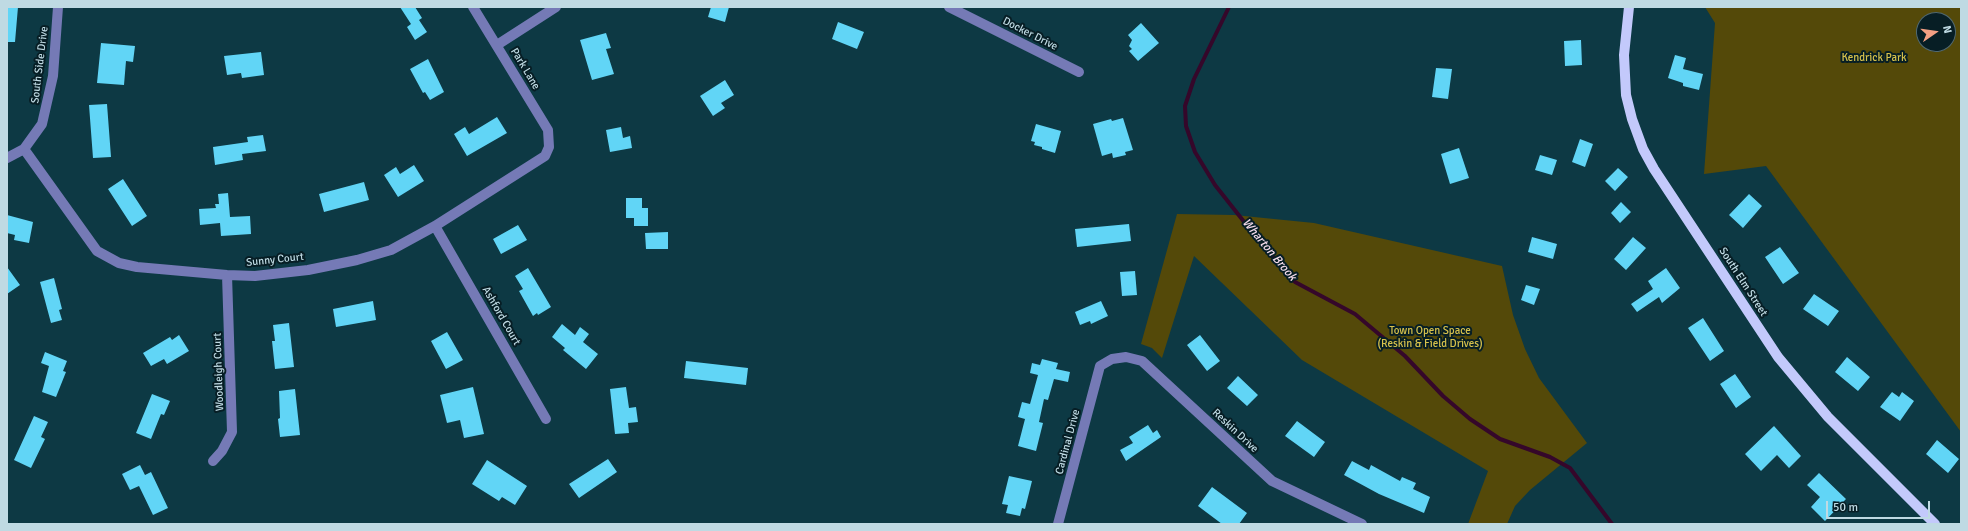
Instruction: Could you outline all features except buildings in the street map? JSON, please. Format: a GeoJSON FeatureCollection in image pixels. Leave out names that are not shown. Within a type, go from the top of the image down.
{"type":"FeatureCollection","features":[{"type":"Feature","properties":{"kind":"main road","name":"South Elm Street"},"geometry":{"type":"LineString","coordinates":[[1629,7],[1624,55],[1626,95],[1632,119],[1643,149],[1654,169],[1778,357],[1828,417],[1935,524]]}},
{"type":"Feature","properties":{"kind":"street","name":"South Side Drive"},"geometry":{"type":"LineString","coordinates":[[7,158],[24,149],[37,133],[45,115],[53,76],[58,7]]}},
{"type":"Feature","properties":{"kind":"street","name":"Park Lane"},"geometry":{"type":"LineString","coordinates":[[473,7],[548,130],[549,147]]}},
{"type":"Feature","properties":{"kind":"street"},"geometry":{"type":"LineString","coordinates":[[497,45],[556,7]]}},
{"type":"Feature","properties":{"kind":"street","name":"Docker Drive"},"geometry":{"type":"LineString","coordinates":[[949,7],[1079,72]]}},
{"type":"Feature","properties":{"kind":"street","name":"Sunny Court"},"geometry":{"type":"LineString","coordinates":[[24,149],[97,251],[108,258],[119,263],[137,267],[227,276],[255,276],[358,260],[391,250],[435,226],[545,156],[549,147]]}},
{"type":"Feature","properties":{"kind":"street","name":"Ashford Court"},"geometry":{"type":"LineString","coordinates":[[435,226],[546,419]]}},
{"type":"Feature","properties":{"kind":"street","name":"Woodleigh Court"},"geometry":{"type":"LineString","coordinates":[[213,461],[222,451],[232,432],[227,276]]}},
{"type":"Feature","properties":{"kind":"street","name":"Reskin Drive"},"geometry":{"type":"LineString","coordinates":[[1100,366],[1112,359],[1126,357],[1142,361],[1272,482],[1362,524]]}},
{"type":"Feature","properties":{"kind":"street","name":"Cardinal Drive"},"geometry":{"type":"LineString","coordinates":[[1058,524],[1100,366]]}},
{"type":"Feature","properties":{"kind":"green space","name":"Kendrick Park"},"geometry":{"type":"Polygon","coordinates":[[[1705,7],[1961,7],[1961,432],[1766,166],[1704,174],[1715,23],[1705,7]]]}},
{"type":"Feature","properties":{"kind":"green space","name":"Town Open Space (Reskin & Field Drives)"},"geometry":{"type":"Polygon","coordinates":[[[1177,214],[1234,215],[1314,223],[1502,266],[1513,315],[1525,349],[1539,378],[1587,443],[1530,490],[1515,506],[1507,524],[1468,524],[1488,471],[1302,360],[1194,256],[1162,358],[1152,348],[1141,344],[1177,214]]]}},
{"type":"Feature","properties":{"kind":"waterway","name":"Wharton Brook"},"geometry":{"type":"LineString","coordinates":[[1229,7],[1194,79],[1185,106],[1186,126],[1195,152],[1215,185],[1260,242],[1295,282],[1355,314],[1405,356],[1443,396],[1470,419],[1500,439],[1550,457],[1570,468],[1612,524]]}}]}
